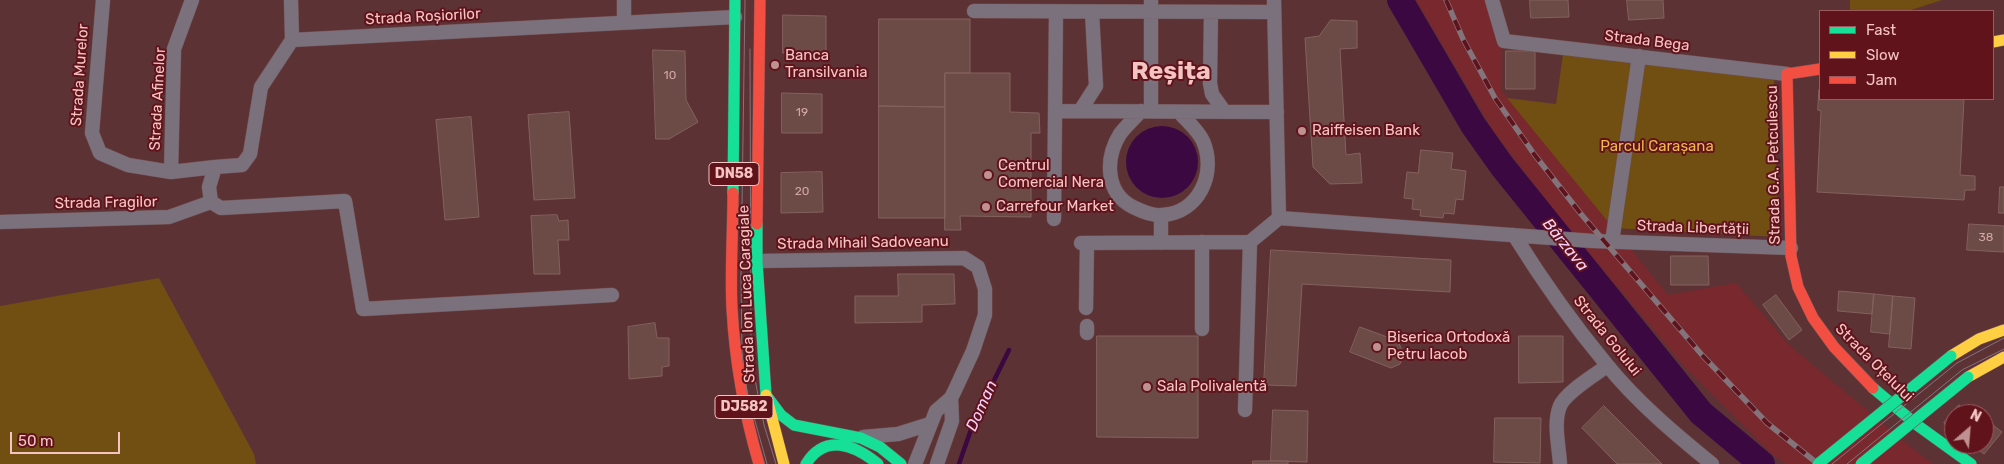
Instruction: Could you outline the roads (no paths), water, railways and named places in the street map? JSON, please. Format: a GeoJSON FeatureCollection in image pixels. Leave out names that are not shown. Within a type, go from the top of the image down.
{"type":"FeatureCollection","features":[{"type":"Feature","properties":{"kind":"main road","name":"Strada Ion Luca Caragiale"},"geometry":{"type":"LineString","coordinates":[[736,0],[732,307],[734,349],[740,391],[759,464]]}},
{"type":"Feature","properties":{"kind":"main road","name":"Strada Ion Luca Caragiale"},"geometry":{"type":"LineString","coordinates":[[760,0],[757,261],[766,395],[784,464]]}},
{"type":"Feature","properties":{"kind":"main road"},"geometry":{"type":"LineString","coordinates":[[1787,74],[1819,69]]}},
{"type":"Feature","properties":{"kind":"main road","name":"Strada G.A. Petculescu"},"geometry":{"type":"LineString","coordinates":[[1787,74],[1791,252]]}},
{"type":"Feature","properties":{"kind":"main road","name":"Strada Oțelului"},"geometry":{"type":"LineString","coordinates":[[1791,252],[1792,270],[1802,299],[1810,315],[1834,347],[1911,421],[1971,464]]}},
{"type":"Feature","properties":{"kind":"main road"},"geometry":{"type":"LineString","coordinates":[[1818,464],[1951,356],[1979,339],[2004,330]]}},
{"type":"Feature","properties":{"kind":"main road","name":"DN58"},"geometry":{"type":"LineString","coordinates":[[734,349],[736,398],[748,464]]}},
{"type":"Feature","properties":{"kind":"main road"},"geometry":{"type":"LineString","coordinates":[[1861,464],[1968,377],[2004,357]]}},
{"type":"Feature","properties":{"kind":"main road"},"geometry":{"type":"LineString","coordinates":[[766,395],[773,406],[794,424],[811,430],[860,438],[880,447],[901,464]]}},
{"type":"Feature","properties":{"kind":"main road"},"geometry":{"type":"LineString","coordinates":[[806,464],[810,456],[820,447],[834,444],[858,450],[878,464]]}},
{"type":"Feature","properties":{"kind":"street","name":"Strada Murelor"},"geometry":{"type":"LineString","coordinates":[[103,0],[92,133],[100,153],[128,165],[171,172],[242,165],[250,154],[261,87],[292,40]]}},
{"type":"Feature","properties":{"kind":"street","name":"Strada Afinelor"},"geometry":{"type":"LineString","coordinates":[[171,172],[174,50],[192,0]]}},
{"type":"Feature","properties":{"kind":"street"},"geometry":{"type":"LineString","coordinates":[[291,0],[292,40]]}},
{"type":"Feature","properties":{"kind":"street"},"geometry":{"type":"LineString","coordinates":[[624,0],[624,22]]}},
{"type":"Feature","properties":{"kind":"street","name":"Strada Bega"},"geometry":{"type":"LineString","coordinates":[[1492,0],[1504,41],[1787,74]]}},
{"type":"Feature","properties":{"kind":"street"},"geometry":{"type":"LineString","coordinates":[[1151,6],[1146,111],[1120,134],[1111,155],[1110,176],[1115,193],[1127,204],[1142,211],[1161,215],[1180,211],[1196,199],[1205,182],[1208,160],[1203,141],[1179,112]]}},
{"type":"Feature","properties":{"kind":"street"},"geometry":{"type":"LineString","coordinates":[[974,11],[1092,12],[1151,6],[1211,12],[1274,6],[1279,218]]}},
{"type":"Feature","properties":{"kind":"street"},"geometry":{"type":"LineString","coordinates":[[1054,219],[1056,12]]}},
{"type":"Feature","properties":{"kind":"street"},"geometry":{"type":"LineString","coordinates":[[1080,111],[1096,86],[1092,12]]}},
{"type":"Feature","properties":{"kind":"street"},"geometry":{"type":"LineString","coordinates":[[1211,12],[1212,94],[1224,111]]}},
{"type":"Feature","properties":{"kind":"street","name":"Strada Roșiorilor"},"geometry":{"type":"LineString","coordinates":[[292,40],[735,16]]}},
{"type":"Feature","properties":{"kind":"street"},"geometry":{"type":"LineString","coordinates":[[1612,242],[1639,56]]}},
{"type":"Feature","properties":{"kind":"street"},"geometry":{"type":"LineString","coordinates":[[1055,111],[1277,112]]}},
{"type":"Feature","properties":{"kind":"street"},"geometry":{"type":"LineString","coordinates":[[215,168],[209,187],[211,202],[221,208],[345,201],[363,309],[612,295]]}},
{"type":"Feature","properties":{"kind":"street","name":"Strada Fragilor"},"geometry":{"type":"LineString","coordinates":[[0,222],[169,217],[211,202]]}},
{"type":"Feature","properties":{"kind":"street"},"geometry":{"type":"LineString","coordinates":[[1161,215],[1161,243]]}},
{"type":"Feature","properties":{"kind":"street"},"geometry":{"type":"LineString","coordinates":[[1087,320],[1084,243],[1250,242],[1279,218],[1519,236]]}},
{"type":"Feature","properties":{"kind":"street","name":"Strada Libertății"},"geometry":{"type":"LineString","coordinates":[[1519,236],[1791,252]]}},
{"type":"Feature","properties":{"kind":"street","name":"Strada Golului"},"geometry":{"type":"LineString","coordinates":[[1519,236],[1542,280],[1607,366],[1668,428],[1712,464]]}},
{"type":"Feature","properties":{"kind":"street"},"geometry":{"type":"LineString","coordinates":[[1202,242],[1202,329]]}},
{"type":"Feature","properties":{"kind":"street"},"geometry":{"type":"LineString","coordinates":[[1245,410],[1250,242]]}},
{"type":"Feature","properties":{"kind":"street","name":"Strada Mihail Sadoveanu"},"geometry":{"type":"LineString","coordinates":[[757,261],[964,258],[978,267],[985,290],[984,315],[973,351],[951,398],[936,411],[915,464]]}},
{"type":"Feature","properties":{"kind":"street"},"geometry":{"type":"LineString","coordinates":[[1560,464],[1557,420],[1560,405],[1569,395],[1607,366]]}},
{"type":"Feature","properties":{"kind":"street","name":"Strada Mihail Sadoveanu"},"geometry":{"type":"LineString","coordinates":[[937,464],[952,420],[951,398]]}},
{"type":"Feature","properties":{"kind":"street"},"geometry":{"type":"LineString","coordinates":[[860,438],[898,434],[930,424]]}},
{"type":"Feature","properties":{"kind":"waterway","name":"Bârzava"},"geometry":{"type":"LineString","coordinates":[[1400,0],[1473,125],[1502,166],[1701,413],[1762,464]]}},
{"type":"Feature","properties":{"kind":"waterway","name":"Doman"},"geometry":{"type":"LineString","coordinates":[[959,464],[974,421],[1009,350]]}},
{"type":"Feature","properties":{"kind":"tram line"},"geometry":{"type":"LineString","coordinates":[[745,0],[741,276],[742,352],[747,392],[767,464]]}},
{"type":"Feature","properties":{"kind":"tram line"},"geometry":{"type":"LineString","coordinates":[[750,49],[751,359],[764,425],[776,464]]}},
{"type":"Feature","properties":{"kind":"tram line"},"geometry":{"type":"LineString","coordinates":[[1832,464],[1957,363],[2004,338]]}},
{"type":"Feature","properties":{"kind":"tram line"},"geometry":{"type":"LineString","coordinates":[[1847,464],[1962,370],[2004,349]]}},
{"type":"Feature","properties":{"kind":"railway"},"geometry":{"type":"LineString","coordinates":[[1446,0],[1463,39],[1495,98],[1534,154],[1581,214],[1702,355],[1767,423],[1818,464]]}},
{"type":"Feature","properties":{"kind":"place","name":"Banca Transilvania"},"geometry":{"type":"Point","coordinates":[775,65]}},
{"type":"Feature","properties":{"kind":"place","name":"Raiffeisen Bank"},"geometry":{"type":"Point","coordinates":[1302,131]}},
{"type":"Feature","properties":{"kind":"place","name":"Centrul Comercial Nera"},"geometry":{"type":"Point","coordinates":[988,175]}},
{"type":"Feature","properties":{"kind":"place","name":"Carrefour Market"},"geometry":{"type":"Point","coordinates":[986,207]}},
{"type":"Feature","properties":{"kind":"place","name":"Biserica Ortodoxă Petru Iacob"},"geometry":{"type":"Point","coordinates":[1377,347]}},
{"type":"Feature","properties":{"kind":"place","name":"Sala Polivalentă"},"geometry":{"type":"Point","coordinates":[1147,387]}},
{"type":"Feature","properties":{"kind":"district","name":"Reșița"},"geometry":{"type":"Point","coordinates":[1171,72]}},
{"type":"Feature","properties":{"kind":"park label","name":"Parcul Carașana"},"geometry":{"type":"Point","coordinates":[1657,147]}}]}
